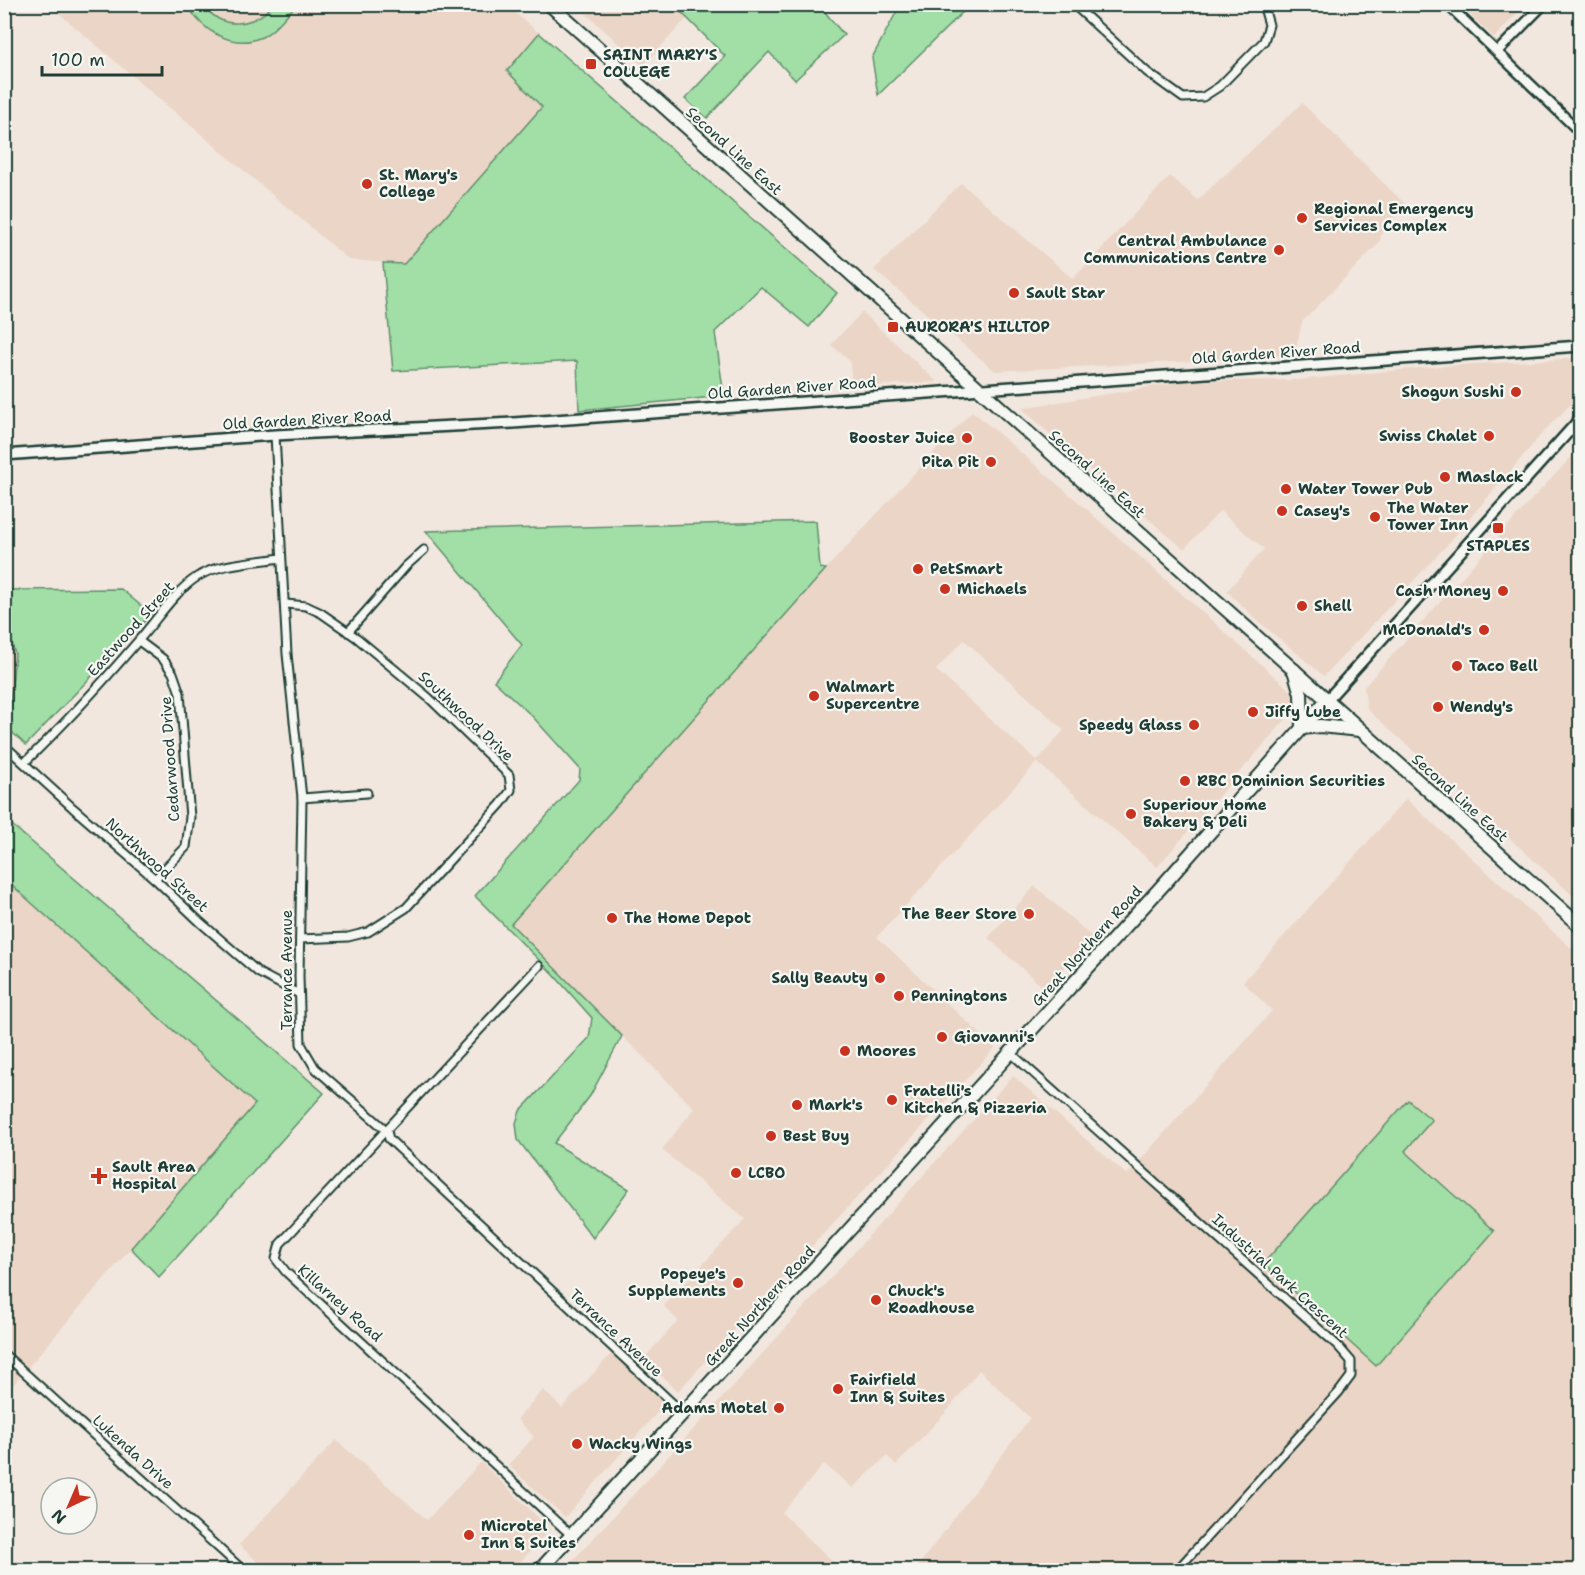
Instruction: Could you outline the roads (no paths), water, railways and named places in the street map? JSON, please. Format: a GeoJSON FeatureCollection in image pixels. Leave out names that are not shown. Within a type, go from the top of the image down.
{"type":"FeatureCollection","features":[{"type":"Feature","properties":{"kind":"highway","name":"Second Line East"},"geometry":{"type":"LineString","coordinates":[[546,5],[594,45],[1581,926]]}},
{"type":"Feature","properties":{"kind":"highway"},"geometry":{"type":"LineString","coordinates":[[1293,669],[1301,694],[1302,728],[1320,726],[1361,730]]}},
{"type":"Feature","properties":{"kind":"highway","name":"Great Northern Road"},"geometry":{"type":"LineString","coordinates":[[540,1570],[1011,1053],[1327,700]]}},
{"type":"Feature","properties":{"kind":"main road","name":"Old Garden River Road"},"geometry":{"type":"LineString","coordinates":[[4,455],[275,435],[513,423],[1581,346]]}},
{"type":"Feature","properties":{"kind":"main road","name":"Great Northern Road"},"geometry":{"type":"LineString","coordinates":[[1327,700],[1581,419]]}},
{"type":"Feature","properties":{"kind":"street"},"geometry":{"type":"LineString","coordinates":[[1073,4],[1082,7],[1148,72],[1183,98],[1203,97],[1220,86],[1264,42],[1269,25],[1263,4]]}},
{"type":"Feature","properties":{"kind":"street"},"geometry":{"type":"LineString","coordinates":[[1447,4],[1581,132]]}},
{"type":"Feature","properties":{"kind":"street"},"geometry":{"type":"LineString","coordinates":[[1497,52],[1544,4]]}},
{"type":"Feature","properties":{"kind":"street","name":"Terrance Avenue"},"geometry":{"type":"LineString","coordinates":[[275,435],[287,654],[302,798],[299,994],[301,1044],[315,1068],[387,1131],[389,1139],[683,1413]]}},
{"type":"Feature","properties":{"kind":"street"},"geometry":{"type":"LineString","coordinates":[[348,632],[406,566],[424,550]]}},
{"type":"Feature","properties":{"kind":"street","name":"Eastwood Street"},"geometry":{"type":"LineString","coordinates":[[25,762],[54,735],[139,641],[167,605],[196,577],[213,569],[281,558]]}},
{"type":"Feature","properties":{"kind":"street","name":"Southwood Drive"},"geometry":{"type":"LineString","coordinates":[[286,604],[306,606],[321,613],[429,698],[509,775],[511,790],[501,804],[406,908],[368,932],[348,937],[300,939]]}},
{"type":"Feature","properties":{"kind":"street","name":"Cedarwood Drive"},"geometry":{"type":"LineString","coordinates":[[139,641],[163,659],[173,673],[180,693],[190,817],[186,847],[155,879]]}},
{"type":"Feature","properties":{"kind":"street","name":"Northwood Street"},"geometry":{"type":"LineString","coordinates":[[4,745],[259,973],[299,994]]}},
{"type":"Feature","properties":{"kind":"street"},"geometry":{"type":"LineString","coordinates":[[302,798],[367,794]]}},
{"type":"Feature","properties":{"kind":"street","name":"Killarney Road"},"geometry":{"type":"LineString","coordinates":[[538,966],[280,1244],[276,1258],[286,1272],[572,1536]]}},
{"type":"Feature","properties":{"kind":"street","name":"Industrial Park Crescent"},"geometry":{"type":"LineString","coordinates":[[1011,1053],[1338,1346],[1351,1361],[1350,1376],[1339,1392],[1177,1570]]}},
{"type":"Feature","properties":{"kind":"street","name":"Lukenda Drive"},"geometry":{"type":"LineString","coordinates":[[4,1354],[243,1570]]}},
{"type":"Feature","properties":{"kind":"place","name":"SAINT MARY'S COLLEGE"},"geometry":{"type":"Point","coordinates":[591,64]}},
{"type":"Feature","properties":{"kind":"place","name":"St. Mary's College"},"geometry":{"type":"Point","coordinates":[367,184]}},
{"type":"Feature","properties":{"kind":"place","name":"Regional Emergency Services Complex"},"geometry":{"type":"Point","coordinates":[1302,218]}},
{"type":"Feature","properties":{"kind":"place","name":"Central Ambulance Communications Centre"},"geometry":{"type":"Point","coordinates":[1279,250]}},
{"type":"Feature","properties":{"kind":"place","name":"Sault Star"},"geometry":{"type":"Point","coordinates":[1014,293]}},
{"type":"Feature","properties":{"kind":"place","name":"AURORA'S HILLTOP"},"geometry":{"type":"Point","coordinates":[893,327]}},
{"type":"Feature","properties":{"kind":"place","name":"Shogun Sushi"},"geometry":{"type":"Point","coordinates":[1516,392]}},
{"type":"Feature","properties":{"kind":"place","name":"Swiss Chalet"},"geometry":{"type":"Point","coordinates":[1489,436]}},
{"type":"Feature","properties":{"kind":"place","name":"Booster Juice"},"geometry":{"type":"Point","coordinates":[967,438]}},
{"type":"Feature","properties":{"kind":"place","name":"Pita Pit"},"geometry":{"type":"Point","coordinates":[991,462]}},
{"type":"Feature","properties":{"kind":"place","name":"Maslack"},"geometry":{"type":"Point","coordinates":[1445,477]}},
{"type":"Feature","properties":{"kind":"place","name":"Water Tower Pub"},"geometry":{"type":"Point","coordinates":[1286,489]}},
{"type":"Feature","properties":{"kind":"place","name":"Casey's"},"geometry":{"type":"Point","coordinates":[1282,511]}},
{"type":"Feature","properties":{"kind":"place","name":"The Water Tower Inn"},"geometry":{"type":"Point","coordinates":[1375,517]}},
{"type":"Feature","properties":{"kind":"place","name":"STAPLES"},"geometry":{"type":"Point","coordinates":[1498,528]}},
{"type":"Feature","properties":{"kind":"place","name":"PetSmart"},"geometry":{"type":"Point","coordinates":[918,569]}},
{"type":"Feature","properties":{"kind":"place","name":"Michaels"},"geometry":{"type":"Point","coordinates":[945,589]}},
{"type":"Feature","properties":{"kind":"place","name":"Cash Money"},"geometry":{"type":"Point","coordinates":[1503,591]}},
{"type":"Feature","properties":{"kind":"place","name":"Shell"},"geometry":{"type":"Point","coordinates":[1302,606]}},
{"type":"Feature","properties":{"kind":"place","name":"McDonald's"},"geometry":{"type":"Point","coordinates":[1484,630]}},
{"type":"Feature","properties":{"kind":"place","name":"Taco Bell"},"geometry":{"type":"Point","coordinates":[1457,666]}},
{"type":"Feature","properties":{"kind":"place","name":"Walmart Supercentre"},"geometry":{"type":"Point","coordinates":[814,696]}},
{"type":"Feature","properties":{"kind":"place","name":"Wendy's"},"geometry":{"type":"Point","coordinates":[1438,707]}},
{"type":"Feature","properties":{"kind":"place","name":"Jiffy Lube"},"geometry":{"type":"Point","coordinates":[1253,712]}},
{"type":"Feature","properties":{"kind":"place","name":"Speedy Glass"},"geometry":{"type":"Point","coordinates":[1194,725]}},
{"type":"Feature","properties":{"kind":"place","name":"RBC Dominion Securities"},"geometry":{"type":"Point","coordinates":[1185,781]}},
{"type":"Feature","properties":{"kind":"place","name":"Superiour Home Bakery & Deli"},"geometry":{"type":"Point","coordinates":[1131,814]}},
{"type":"Feature","properties":{"kind":"place","name":"The Beer Store"},"geometry":{"type":"Point","coordinates":[1029,914]}},
{"type":"Feature","properties":{"kind":"place","name":"The Home Depot"},"geometry":{"type":"Point","coordinates":[612,918]}},
{"type":"Feature","properties":{"kind":"place","name":"Sally Beauty"},"geometry":{"type":"Point","coordinates":[880,978]}},
{"type":"Feature","properties":{"kind":"place","name":"Penningtons"},"geometry":{"type":"Point","coordinates":[899,996]}},
{"type":"Feature","properties":{"kind":"place","name":"Giovanni's"},"geometry":{"type":"Point","coordinates":[942,1037]}},
{"type":"Feature","properties":{"kind":"place","name":"Moores"},"geometry":{"type":"Point","coordinates":[845,1051]}},
{"type":"Feature","properties":{"kind":"place","name":"Fratelli's Kitchen & Pizzeria"},"geometry":{"type":"Point","coordinates":[892,1100]}},
{"type":"Feature","properties":{"kind":"place","name":"Mark's"},"geometry":{"type":"Point","coordinates":[797,1105]}},
{"type":"Feature","properties":{"kind":"place","name":"Best Buy"},"geometry":{"type":"Point","coordinates":[771,1136]}},
{"type":"Feature","properties":{"kind":"place","name":"LCBO"},"geometry":{"type":"Point","coordinates":[736,1173]}},
{"type":"Feature","properties":{"kind":"place","name":"Sault Area Hospital"},"geometry":{"type":"Point","coordinates":[99,1176]}},
{"type":"Feature","properties":{"kind":"place","name":"Popeye's Supplements"},"geometry":{"type":"Point","coordinates":[738,1283]}},
{"type":"Feature","properties":{"kind":"place","name":"Chuck's Roadhouse"},"geometry":{"type":"Point","coordinates":[876,1300]}},
{"type":"Feature","properties":{"kind":"place","name":"Fairfield Inn & Suites"},"geometry":{"type":"Point","coordinates":[838,1389]}},
{"type":"Feature","properties":{"kind":"place","name":"Adams Motel"},"geometry":{"type":"Point","coordinates":[779,1408]}},
{"type":"Feature","properties":{"kind":"place","name":"Wacky Wings"},"geometry":{"type":"Point","coordinates":[577,1444]}},
{"type":"Feature","properties":{"kind":"place","name":"Microtel Inn & Suites"},"geometry":{"type":"Point","coordinates":[469,1535]}}]}
